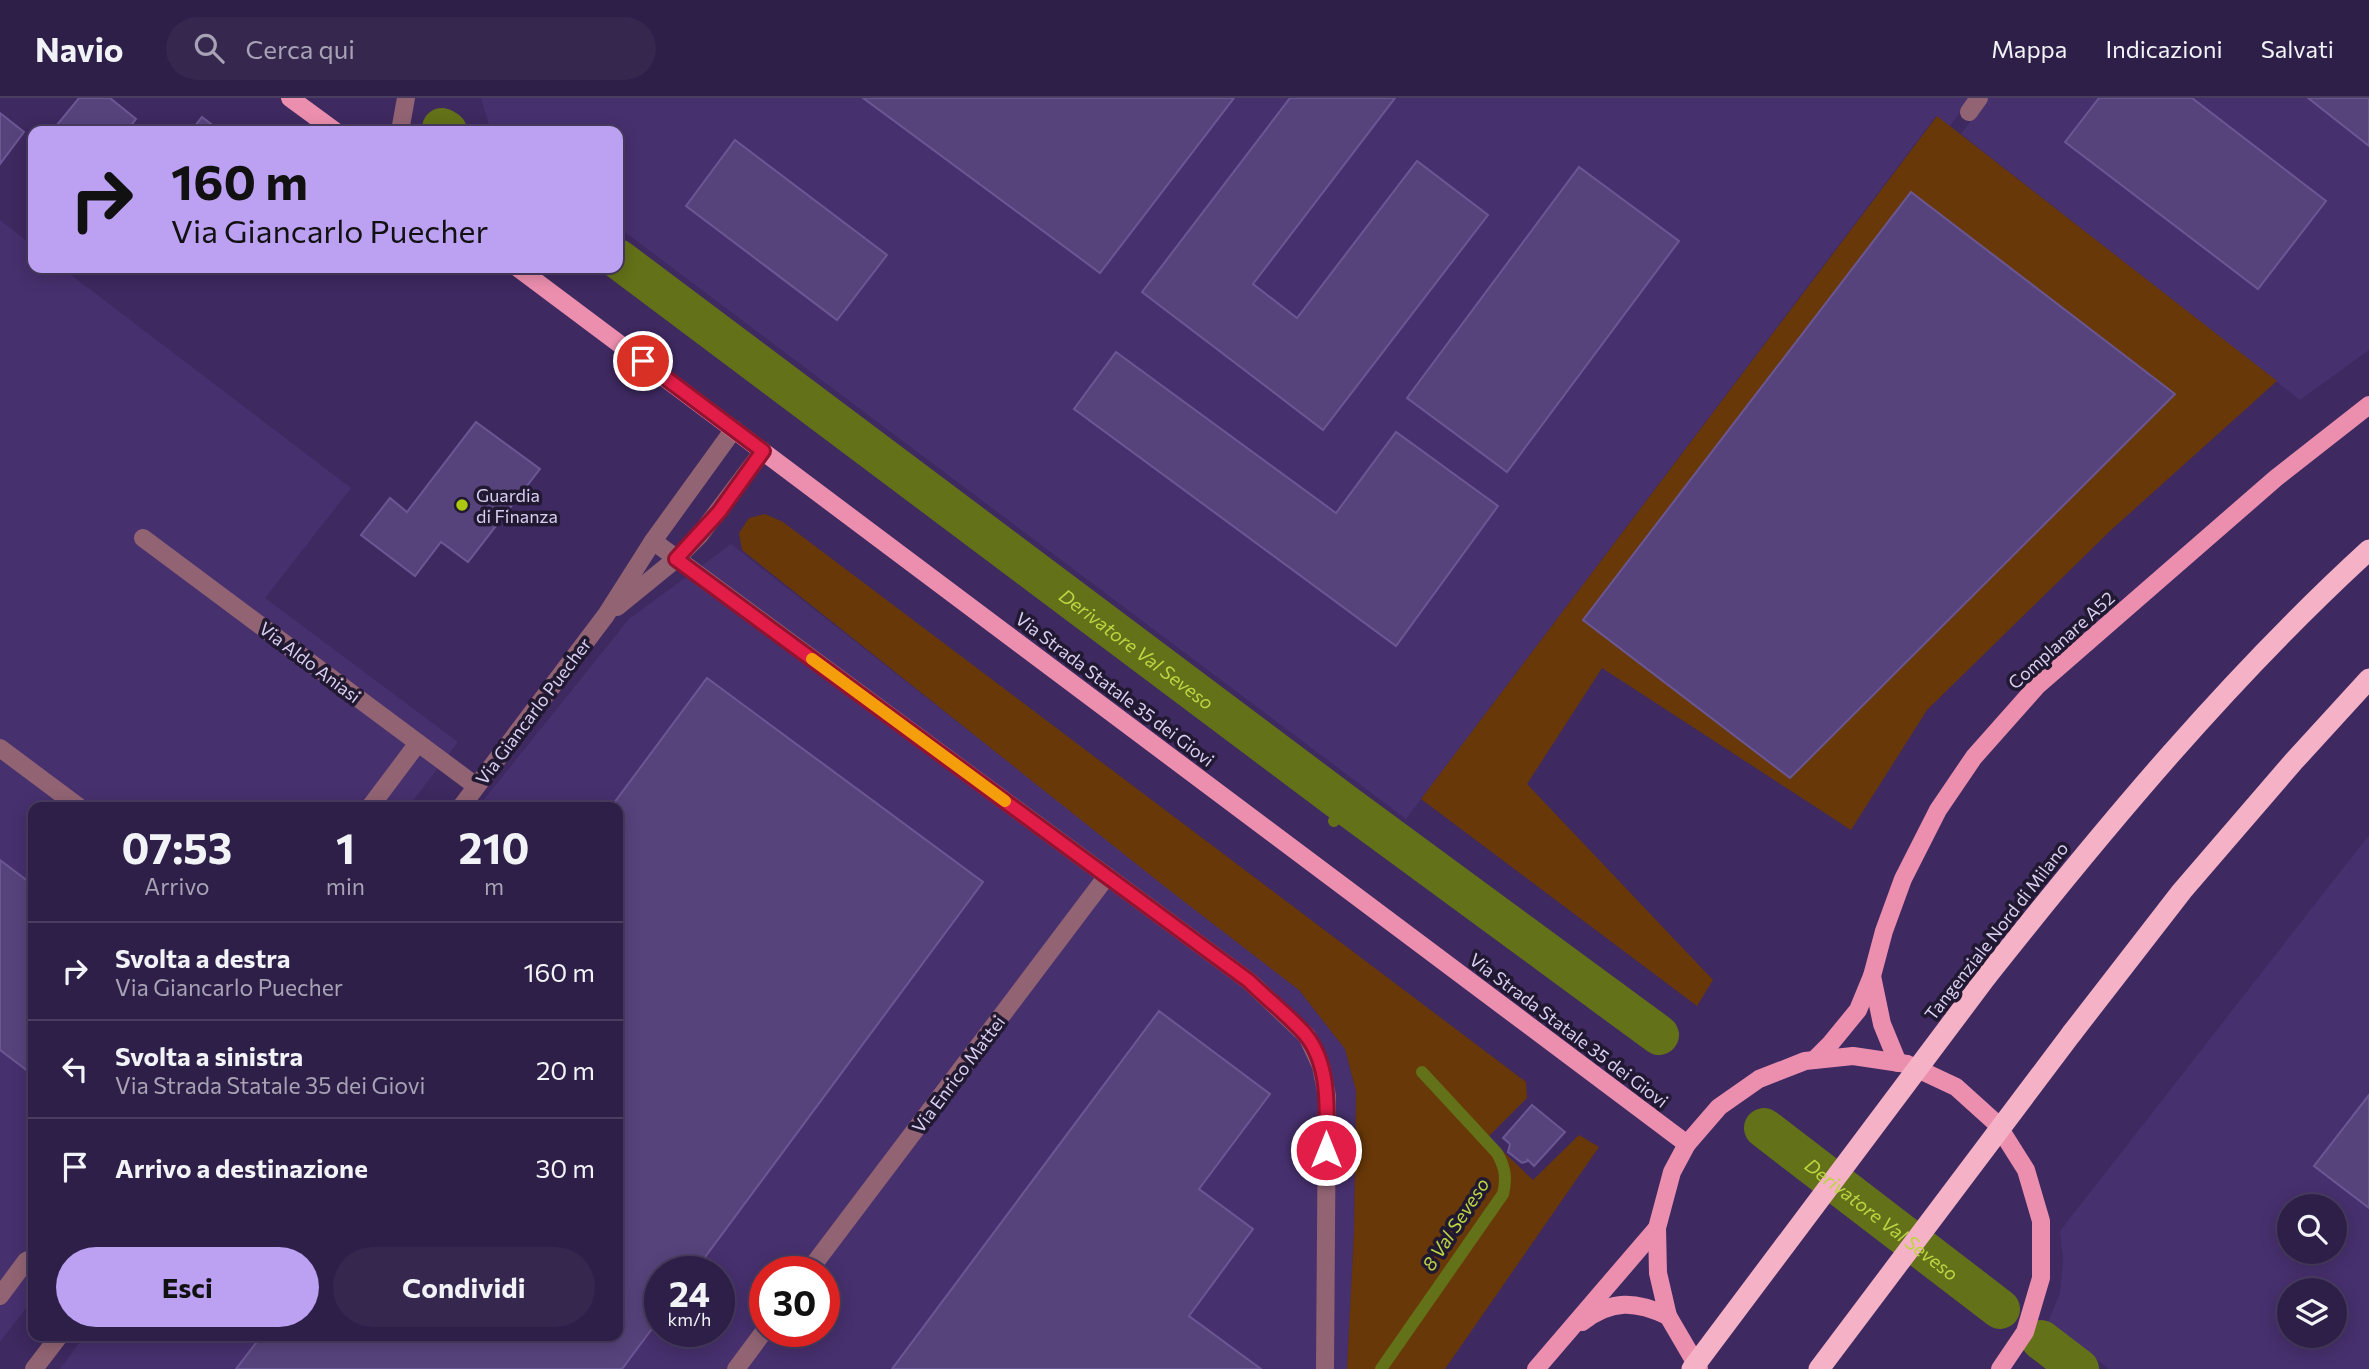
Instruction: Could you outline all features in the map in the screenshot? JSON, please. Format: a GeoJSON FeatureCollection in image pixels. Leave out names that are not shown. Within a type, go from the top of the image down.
{"type":"FeatureCollection","features":[{"type":"Feature","properties":{"kind":"highway","name":"Tangenziale Nord di Milano"},"geometry":{"type":"LineString","coordinates":[[1692,1369],[1987,976],[2101,833],[2222,695],[2369,550]]}},
{"type":"Feature","properties":{"kind":"highway"},"geometry":{"type":"LineString","coordinates":[[1819,1369],[2182,891],[2369,678]]}},
{"type":"Feature","properties":{"kind":"main road"},"geometry":{"type":"LineString","coordinates":[[290,98],[328,126]]}},
{"type":"Feature","properties":{"kind":"main road","name":"Via Strada Statale 35 dei Giovi"},"geometry":{"type":"LineString","coordinates":[[525,273],[1687,1144]]}},
{"type":"Feature","properties":{"kind":"main road","name":"Complanare A52"},"geometry":{"type":"LineString","coordinates":[[1814,1060],[1858,1010],[1872,976],[1884,931],[1903,879],[1938,810],[1974,757],[2036,686],[2276,478],[2369,405]]}},
{"type":"Feature","properties":{"kind":"main road","name":"Complanare A52"},"geometry":{"type":"LineString","coordinates":[[1872,976],[1882,1024],[1898,1063]]}},
{"type":"Feature","properties":{"kind":"main road"},"geometry":{"type":"LineString","coordinates":[[1699,1369],[1668,1317],[1658,1273],[1657,1228],[1667,1185],[1687,1144],[1719,1107],[1759,1079],[1805,1062],[1853,1056],[1898,1063],[1956,1087],[1997,1124],[2026,1170],[2041,1222],[2041,1278],[2025,1332],[2000,1369]]}},
{"type":"Feature","properties":{"kind":"main road"},"geometry":{"type":"LineString","coordinates":[[1536,1369],[1657,1228]]}},
{"type":"Feature","properties":{"kind":"main road"},"geometry":{"type":"LineString","coordinates":[[1568,1333],[1591,1315],[1630,1304],[1646,1306],[1668,1317]]}},
{"type":"Feature","properties":{"kind":"street"},"geometry":{"type":"LineString","coordinates":[[401,126],[406,98]]}},
{"type":"Feature","properties":{"kind":"street","name":"Via Giancarlo Puecher"},"geometry":{"type":"LineString","coordinates":[[465,802],[606,615],[653,541],[734,429]]}},
{"type":"Feature","properties":{"kind":"street","name":"Via Giancarlo Puecher"},"geometry":{"type":"LineString","coordinates":[[606,615],[676,559],[719,512],[763,451]]}},
{"type":"Feature","properties":{"kind":"street","name":"Via Aldo Aniasi"},"geometry":{"type":"LineString","coordinates":[[144,538],[477,786]]}},
{"type":"Feature","properties":{"kind":"street"},"geometry":{"type":"LineString","coordinates":[[653,541],[1249,981],[1307,1036],[1321,1066],[1327,1096],[1325,1369]]}},
{"type":"Feature","properties":{"kind":"street"},"geometry":{"type":"LineString","coordinates":[[374,802],[418,743]]}},
{"type":"Feature","properties":{"kind":"street"},"geometry":{"type":"LineString","coordinates":[[0,748],[72,802]]}},
{"type":"Feature","properties":{"kind":"street","name":"Via Enrico Mattei"},"geometry":{"type":"LineString","coordinates":[[820,1256],[1107,876]]}},
{"type":"Feature","properties":{"kind":"street"},"geometry":{"type":"LineString","coordinates":[[0,1296],[28,1261]]}},
{"type":"Feature","properties":{"kind":"street"},"geometry":{"type":"LineString","coordinates":[[34,1369],[55,1341]]}},
{"type":"Feature","properties":{"kind":"street"},"geometry":{"type":"LineString","coordinates":[[736,1369],[752,1347]]}},
{"type":"Feature","properties":{"kind":"shaded area"},"geometry":{"type":"Polygon","coordinates":[[[481,98],[1970,98],[1950,126],[1936,116],[1406,819],[623,231],[623,126],[489,126],[481,98]]]}},
{"type":"Feature","properties":{"kind":"shaded area"},"geometry":{"type":"Polygon","coordinates":[[[1988,98],[2369,98],[2369,350],[2300,400],[1961,134],[1988,98]]]}},
{"type":"Feature","properties":{"kind":"shaded area"},"geometry":{"type":"Polygon","coordinates":[[[1937,116],[2277,381],[2110,531],[1927,710],[1851,830],[1602,668],[1527,784],[1713,980],[1697,1006],[1421,799],[1937,116]]]}},
{"type":"Feature","properties":{"kind":"shaded area"},"geometry":{"type":"Polygon","coordinates":[[[0,220],[28,242],[28,273],[69,273],[351,488],[265,598],[458,742],[412,802],[28,802],[28,1306],[0,1342],[0,220]]]}},
{"type":"Feature","properties":{"kind":"shaded area"},"geometry":{"type":"Polygon","coordinates":[[[765,514],[783,522],[1526,1082],[1527,1098],[1488,1137],[1533,1180],[1579,1135],[1599,1147],[1445,1369],[1347,1369],[1354,1231],[1356,1091],[1345,1049],[1299,990],[742,550],[739,533],[749,518],[765,514]]]}},
{"type":"Feature","properties":{"kind":"shaded area"},"geometry":{"type":"Polygon","coordinates":[[[731,544],[1299,990],[1345,1049],[1356,1091],[1354,1231],[1347,1369],[60,1369],[81,1341],[623,1341],[623,802],[482,802],[629,619],[731,544]]]}},
{"type":"Feature","properties":{"kind":"shaded area"},"geometry":{"type":"Polygon","coordinates":[[[2369,835],[2369,1369],[2109,1369],[2048,1322],[2060,1293],[2063,1260],[2060,1231],[2369,835]]]}},
{"type":"Feature","properties":{"kind":"building"},"geometry":{"type":"Polygon","coordinates":[[[79,98],[110,98],[136,119],[131,126],[56,126],[79,98]]]}},
{"type":"Feature","properties":{"kind":"building"},"geometry":{"type":"Polygon","coordinates":[[[863,98],[1234,98],[1100,273],[863,98]]]}},
{"type":"Feature","properties":{"kind":"building"},"geometry":{"type":"Polygon","coordinates":[[[1290,98],[1395,98],[1253,284],[1297,318],[1417,161],[1488,215],[1323,430],[1142,292],[1290,98]]]}},
{"type":"Feature","properties":{"kind":"building"},"geometry":{"type":"Polygon","coordinates":[[[2099,98],[2192,98],[2326,201],[2258,289],[2065,142],[2099,98]]]}},
{"type":"Feature","properties":{"kind":"building"},"geometry":{"type":"Polygon","coordinates":[[[2308,98],[2369,98],[2369,146],[2308,98]]]}},
{"type":"Feature","properties":{"kind":"building"},"geometry":{"type":"Polygon","coordinates":[[[0,113],[24,132],[0,164],[0,113]]]}},
{"type":"Feature","properties":{"kind":"building"},"geometry":{"type":"Polygon","coordinates":[[[202,117],[214,126],[195,126],[202,117]]]}},
{"type":"Feature","properties":{"kind":"building"},"geometry":{"type":"Polygon","coordinates":[[[735,140],[887,255],[837,320],[686,206],[735,140]]]}},
{"type":"Feature","properties":{"kind":"building"},"geometry":{"type":"Polygon","coordinates":[[[1579,167],[1679,241],[1507,472],[1407,398],[1579,167]]]}},
{"type":"Feature","properties":{"kind":"building"},"geometry":{"type":"Polygon","coordinates":[[[1911,192],[2175,394],[1790,778],[1583,620],[1911,192]]]}},
{"type":"Feature","properties":{"kind":"building"},"geometry":{"type":"Polygon","coordinates":[[[1116,352],[1336,513],[1396,432],[1498,506],[1396,646],[1074,409],[1116,352]]]}},
{"type":"Feature","properties":{"kind":"building","name":"Guardia di Finanza"},"geometry":{"type":"Polygon","coordinates":[[[476,422],[540,469],[468,562],[441,542],[415,576],[361,535],[390,498],[407,512],[476,422]]]}},
{"type":"Feature","properties":{"kind":"building"},"geometry":{"type":"Polygon","coordinates":[[[707,678],[983,882],[706,1256],[644,1256],[644,1339],[622,1369],[236,1369],[257,1341],[623,1341],[623,802],[615,802],[707,678]]]}},
{"type":"Feature","properties":{"kind":"building"},"geometry":{"type":"Polygon","coordinates":[[[0,860],[28,881],[28,1071],[0,1050],[0,860]]]}},
{"type":"Feature","properties":{"kind":"building"},"geometry":{"type":"Polygon","coordinates":[[[1159,1011],[1270,1094],[1199,1189],[1253,1229],[1189,1316],[1261,1369],[892,1369],[1159,1011]]]}},
{"type":"Feature","properties":{"kind":"building"},"geometry":{"type":"Polygon","coordinates":[[[2369,1095],[2369,1208],[2314,1166],[2369,1095]]]}},
{"type":"Feature","properties":{"kind":"building"},"geometry":{"type":"Polygon","coordinates":[[[1532,1105],[1565,1132],[1534,1166],[1527,1159],[1528,1161],[1522,1163],[1508,1152],[1510,1144],[1503,1138],[1532,1105]]]}},
{"type":"Feature","properties":{"kind":"waterway","name":"Derivatore Val Seveso"},"geometry":{"type":"LineString","coordinates":[[623,263],[1346,805],[1659,1035]]}},
{"type":"Feature","properties":{"kind":"waterway","name":"8 Val Seveso"},"geometry":{"type":"LineString","coordinates":[[1334,821],[1346,805]]}},
{"type":"Feature","properties":{"kind":"waterway","name":"8 Val Seveso"},"geometry":{"type":"LineString","coordinates":[[1381,1369],[1503,1194],[1504,1188],[1505,1178],[1497,1153],[1422,1072]]}},
{"type":"Feature","properties":{"kind":"waterway","name":"Derivatore Val Seveso"},"geometry":{"type":"LineString","coordinates":[[1764,1128],[2000,1309]]}},
{"type":"Feature","properties":{"kind":"waterway","name":"Derivatore Val Seveso"},"geometry":{"type":"LineString","coordinates":[[2041,1340],[2079,1369]]}},
{"type":"Feature","properties":{"kind":"slow traffic"},"geometry":{"type":"LineString","coordinates":[[812,659],[1005,801]]}},
{"type":"Feature","properties":{"kind":"place","name":"Guardia di Finanza"},"geometry":{"type":"Point","coordinates":[462,505]}},
{"type":"Feature","properties":{"kind":"route"},"geometry":{"type":"LineString","coordinates":[[643,361],[763,451],[719,512],[676,559],[1249,981],[1307,1036],[1321,1066],[1327,1096],[1326,1150]]}}]}
